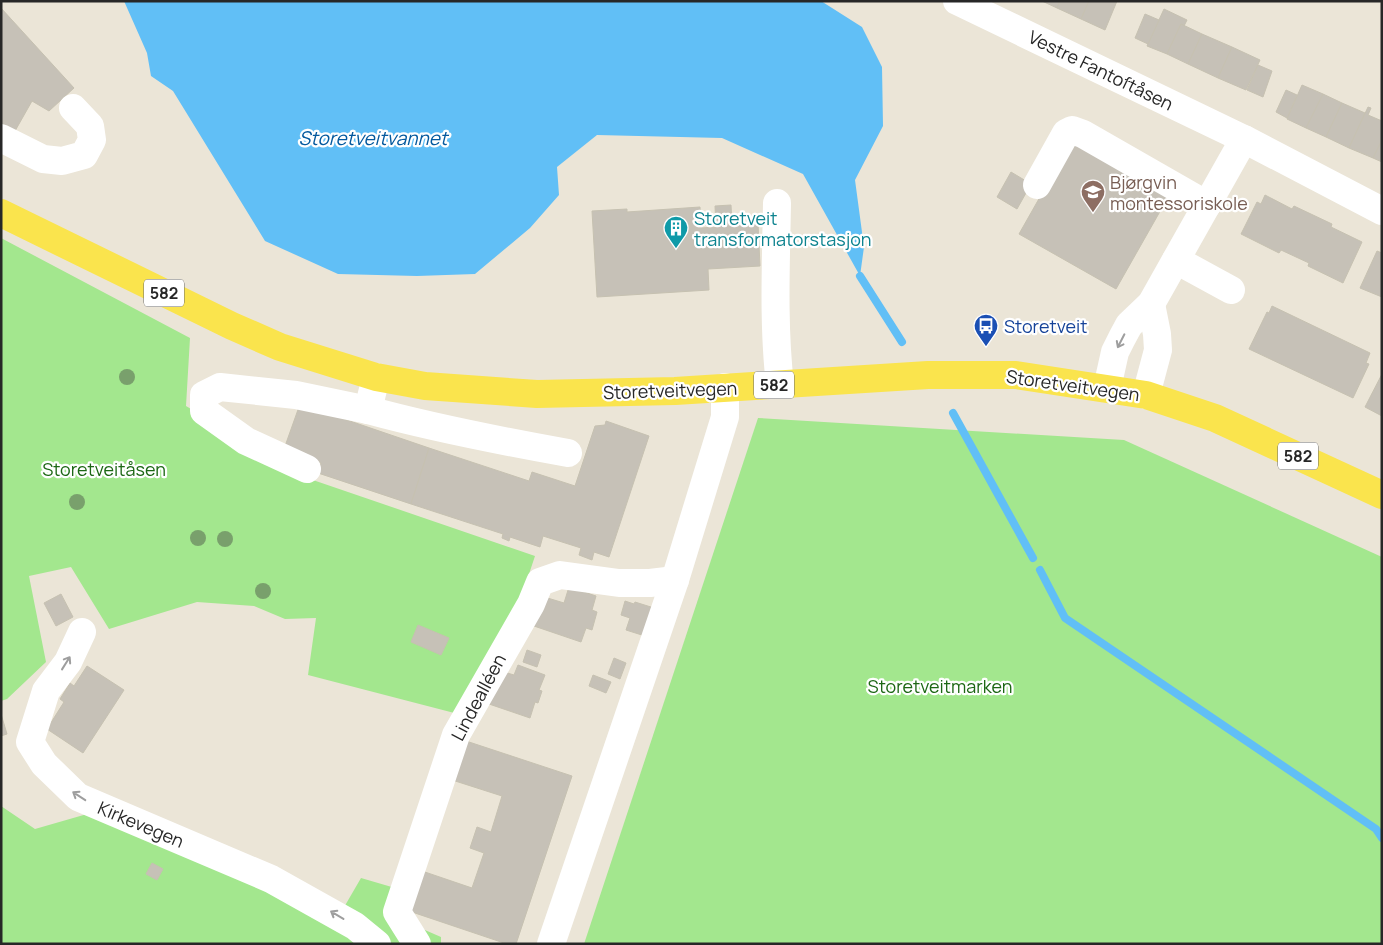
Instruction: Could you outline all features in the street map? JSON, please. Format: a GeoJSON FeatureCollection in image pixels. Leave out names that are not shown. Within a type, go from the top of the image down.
{"type":"FeatureCollection","features":[{"type":"Feature","properties":{"kind":"main road","name":"Storetveitvegen"},"geometry":{"type":"LineString","coordinates":[[1,213],[240,330],[280,347],[376,376],[425,386],[537,394],[675,391],[928,375],[1016,375],[1146,395],[1215,418],[1382,495]]}},
{"type":"Feature","properties":{"kind":"street","name":"Vestre Fantoftåsen"},"geometry":{"type":"LineString","coordinates":[[958,1],[1244,139],[1382,212]]}},
{"type":"Feature","properties":{"kind":"street"},"geometry":{"type":"LineString","coordinates":[[1,138],[43,159],[62,161],[84,155],[92,140],[90,126],[73,108]]}},
{"type":"Feature","properties":{"kind":"street"},"geometry":{"type":"LineString","coordinates":[[1038,185],[1066,133],[1072,130],[1083,134],[1206,205]]}},
{"type":"Feature","properties":{"kind":"street"},"geometry":{"type":"LineString","coordinates":[[1107,388],[1115,352],[1129,325],[1151,304],[1244,139]]}},
{"type":"Feature","properties":{"kind":"street"},"geometry":{"type":"LineString","coordinates":[[777,203],[775,307],[776,352],[780,385]]}},
{"type":"Feature","properties":{"kind":"street"},"geometry":{"type":"LineString","coordinates":[[1176,260],[1231,290]]}},
{"type":"Feature","properties":{"kind":"street"},"geometry":{"type":"LineString","coordinates":[[1146,395],[1158,350],[1151,304]]}},
{"type":"Feature","properties":{"kind":"street"},"geometry":{"type":"LineString","coordinates":[[368,410],[376,376]]}},
{"type":"Feature","properties":{"kind":"street"},"geometry":{"type":"LineString","coordinates":[[308,469],[246,441],[204,411],[204,395],[220,387],[296,395],[489,439],[568,453]]}},
{"type":"Feature","properties":{"kind":"street"},"geometry":{"type":"LineString","coordinates":[[551,944],[675,580],[725,417],[725,387]]}},
{"type":"Feature","properties":{"kind":"street","name":"Lindealléen"},"geometry":{"type":"LineString","coordinates":[[417,944],[397,912],[456,735],[531,604],[540,582],[560,575],[619,582],[650,583],[675,580]]}},
{"type":"Feature","properties":{"kind":"street","name":"Kirkevegen"},"geometry":{"type":"LineString","coordinates":[[82,632],[68,662],[46,691],[36,717],[30,742],[44,764],[78,797],[271,879],[355,926],[377,944]]}},
{"type":"Feature","properties":{"kind":"green space","name":"Storetveitåsen"},"geometry":{"type":"Polygon","coordinates":[[[1,238],[190,338],[186,406],[310,479],[535,556],[505,646],[462,715],[308,675],[316,618],[285,619],[254,606],[197,602],[109,629],[71,567],[29,576],[46,662],[7,699],[1,701],[1,238]]]}},
{"type":"Feature","properties":{"kind":"green space","name":"Storetveitmarken"},"geometry":{"type":"Polygon","coordinates":[[[758,418],[1124,440],[1382,557],[1382,944],[584,944],[758,418]]]}},
{"type":"Feature","properties":{"kind":"green space"},"geometry":{"type":"Polygon","coordinates":[[[1,806],[35,829],[94,812],[343,909],[361,878],[402,890],[395,917],[441,937],[441,944],[1,944],[1,806]]]}},
{"type":"Feature","properties":{"kind":"water","name":"Storetveitvannet"},"geometry":{"type":"Polygon","coordinates":[[[124,1],[821,1],[862,27],[882,67],[883,126],[855,180],[864,247],[860,276],[803,174],[722,138],[597,135],[557,167],[559,195],[530,228],[475,274],[417,276],[338,274],[265,241],[173,91],[151,76],[147,53],[124,1]]]}},
{"type":"Feature","properties":{"kind":"building"},"geometry":{"type":"Polygon","coordinates":[[[1042,1],[1060,1],[1057,8],[1042,1]]]}},
{"type":"Feature","properties":{"kind":"building"},"geometry":{"type":"Polygon","coordinates":[[[1060,1],[1089,1],[1081,19],[1057,8],[1060,1]]]}},
{"type":"Feature","properties":{"kind":"building"},"geometry":{"type":"Polygon","coordinates":[[[1089,1],[1117,1],[1105,30],[1081,19],[1089,1]]]}},
{"type":"Feature","properties":{"kind":"building"},"geometry":{"type":"Polygon","coordinates":[[[1,8],[74,88],[49,111],[32,101],[15,131],[1,123],[1,8]]]}},
{"type":"Feature","properties":{"kind":"building"},"geometry":{"type":"Polygon","coordinates":[[[1164,9],[1187,20],[1184,26],[1181,24],[1167,54],[1147,46],[1164,9]]]}},
{"type":"Feature","properties":{"kind":"building"},"geometry":{"type":"Polygon","coordinates":[[[1145,14],[1159,20],[1148,44],[1135,38],[1145,14]]]}},
{"type":"Feature","properties":{"kind":"building"},"geometry":{"type":"Polygon","coordinates":[[[1181,24],[1202,34],[1188,64],[1167,54],[1181,24]]]}},
{"type":"Feature","properties":{"kind":"building"},"geometry":{"type":"Polygon","coordinates":[[[1202,34],[1232,47],[1218,78],[1188,64],[1202,34]]]}},
{"type":"Feature","properties":{"kind":"building"},"geometry":{"type":"Polygon","coordinates":[[[1232,47],[1260,60],[1246,90],[1218,78],[1232,47]]]}},
{"type":"Feature","properties":{"kind":"building"},"geometry":{"type":"Polygon","coordinates":[[[1258,65],[1272,71],[1263,97],[1247,90],[1258,65]]]}},
{"type":"Feature","properties":{"kind":"building"},"geometry":{"type":"Polygon","coordinates":[[[1302,85],[1323,94],[1306,128],[1287,119],[1302,85]]]}},
{"type":"Feature","properties":{"kind":"building"},"geometry":{"type":"Polygon","coordinates":[[[1286,90],[1297,95],[1287,118],[1276,112],[1286,90]]]}},
{"type":"Feature","properties":{"kind":"building"},"geometry":{"type":"Polygon","coordinates":[[[1323,94],[1342,103],[1326,137],[1306,128],[1323,94]]]}},
{"type":"Feature","properties":{"kind":"building"},"geometry":{"type":"Polygon","coordinates":[[[1342,103],[1365,113],[1349,148],[1326,137],[1342,103]]]}},
{"type":"Feature","properties":{"kind":"building"},"geometry":{"type":"Polygon","coordinates":[[[1368,107],[1371,108],[1368,115],[1382,121],[1382,140],[1373,158],[1349,148],[1368,107]]]}},
{"type":"Feature","properties":{"kind":"building"},"geometry":{"type":"Polygon","coordinates":[[[1074,137],[1171,192],[1116,289],[1019,234],[1074,137]]]}},
{"type":"Feature","properties":{"kind":"building"},"geometry":{"type":"Polygon","coordinates":[[[1382,140],[1382,162],[1373,158],[1382,140]]]}},
{"type":"Feature","properties":{"kind":"building"},"geometry":{"type":"Polygon","coordinates":[[[1011,172],[1031,184],[1017,209],[997,197],[1011,172]]]}},
{"type":"Feature","properties":{"kind":"building"},"geometry":{"type":"Polygon","coordinates":[[[1265,195],[1292,209],[1294,206],[1332,224],[1331,227],[1362,242],[1343,283],[1308,266],[1309,263],[1281,250],[1279,253],[1241,234],[1257,202],[1261,204],[1265,195]]]}},
{"type":"Feature","properties":{"kind":"building","name":"Storetveit transformatorstasjon"},"geometry":{"type":"Polygon","coordinates":[[[731,205],[732,224],[758,223],[760,266],[708,269],[709,290],[597,297],[592,211],[627,209],[627,212],[700,207],[701,228],[716,227],[715,206],[731,205]]]}},
{"type":"Feature","properties":{"kind":"building"},"geometry":{"type":"Polygon","coordinates":[[[1377,251],[1382,253],[1382,297],[1360,288],[1377,251]]]}},
{"type":"Feature","properties":{"kind":"building"},"geometry":{"type":"Polygon","coordinates":[[[1272,306],[1370,353],[1366,363],[1369,364],[1353,398],[1249,349],[1267,312],[1269,313],[1272,306]]]}},
{"type":"Feature","properties":{"kind":"building"},"geometry":{"type":"Polygon","coordinates":[[[1382,374],[1382,416],[1365,407],[1382,374]]]}},
{"type":"Feature","properties":{"kind":"building"},"geometry":{"type":"Polygon","coordinates":[[[300,404],[429,448],[411,504],[318,473],[321,463],[284,449],[300,404]]]}},
{"type":"Feature","properties":{"kind":"building"},"geometry":{"type":"Polygon","coordinates":[[[606,421],[649,436],[609,557],[594,552],[592,560],[579,555],[581,548],[543,536],[540,547],[510,537],[509,541],[502,538],[503,534],[411,504],[429,448],[529,481],[532,472],[575,486],[595,426],[605,425],[606,421]]]}},
{"type":"Feature","properties":{"kind":"building"},"geometry":{"type":"Polygon","coordinates":[[[569,587],[596,596],[592,610],[597,612],[592,630],[586,628],[581,642],[531,625],[541,596],[564,603],[569,587]]]}},
{"type":"Feature","properties":{"kind":"building"},"geometry":{"type":"Polygon","coordinates":[[[61,594],[73,617],[56,626],[44,603],[61,594]]]}},
{"type":"Feature","properties":{"kind":"building"},"geometry":{"type":"Polygon","coordinates":[[[625,601],[654,608],[645,636],[626,630],[630,618],[621,615],[625,601]]]}},
{"type":"Feature","properties":{"kind":"building"},"geometry":{"type":"Polygon","coordinates":[[[418,625],[449,638],[441,655],[411,642],[418,625]]]}},
{"type":"Feature","properties":{"kind":"building"},"geometry":{"type":"Polygon","coordinates":[[[527,650],[541,655],[537,667],[523,662],[527,650]]]}},
{"type":"Feature","properties":{"kind":"building"},"geometry":{"type":"Polygon","coordinates":[[[614,658],[626,663],[620,679],[608,674],[614,658]]]}},
{"type":"Feature","properties":{"kind":"building"},"geometry":{"type":"Polygon","coordinates":[[[518,665],[545,675],[539,690],[542,691],[538,703],[535,702],[530,718],[489,704],[504,672],[514,675],[518,665]]]}},
{"type":"Feature","properties":{"kind":"building"},"geometry":{"type":"Polygon","coordinates":[[[87,666],[124,690],[83,753],[47,729],[64,702],[60,699],[70,683],[74,686],[87,666]]]}},
{"type":"Feature","properties":{"kind":"building"},"geometry":{"type":"Polygon","coordinates":[[[593,675],[611,682],[606,693],[589,686],[593,675]]]}},
{"type":"Feature","properties":{"kind":"building"},"geometry":{"type":"Polygon","coordinates":[[[1,714],[7,734],[1,736],[1,714]]]}},
{"type":"Feature","properties":{"kind":"building"},"geometry":{"type":"Polygon","coordinates":[[[463,740],[572,776],[516,944],[507,944],[406,910],[419,870],[472,888],[484,853],[470,848],[477,827],[491,832],[502,796],[449,779],[463,740]]]}},
{"type":"Feature","properties":{"kind":"building"},"geometry":{"type":"Polygon","coordinates":[[[152,863],[163,869],[157,880],[146,874],[152,863]]]}},
{"type":"Feature","properties":{"kind":"waterway"},"geometry":{"type":"LineString","coordinates":[[860,276],[902,342]]}},
{"type":"Feature","properties":{"kind":"waterway"},"geometry":{"type":"LineString","coordinates":[[953,413],[1033,558]]}},
{"type":"Feature","properties":{"kind":"waterway"},"geometry":{"type":"LineString","coordinates":[[1040,570],[1065,618],[1376,829],[1382,838]]}},
{"type":"Feature","properties":{"kind":"place","name":"Bjørgvin montessoriskole"},"geometry":{"type":"Point","coordinates":[1093,213]}},
{"type":"Feature","properties":{"kind":"place","name":"Storetveit transformatorstasjon"},"geometry":{"type":"Point","coordinates":[676,249]}},
{"type":"Feature","properties":{"kind":"place","name":"Storetveit"},"geometry":{"type":"Point","coordinates":[986,347]}}]}
